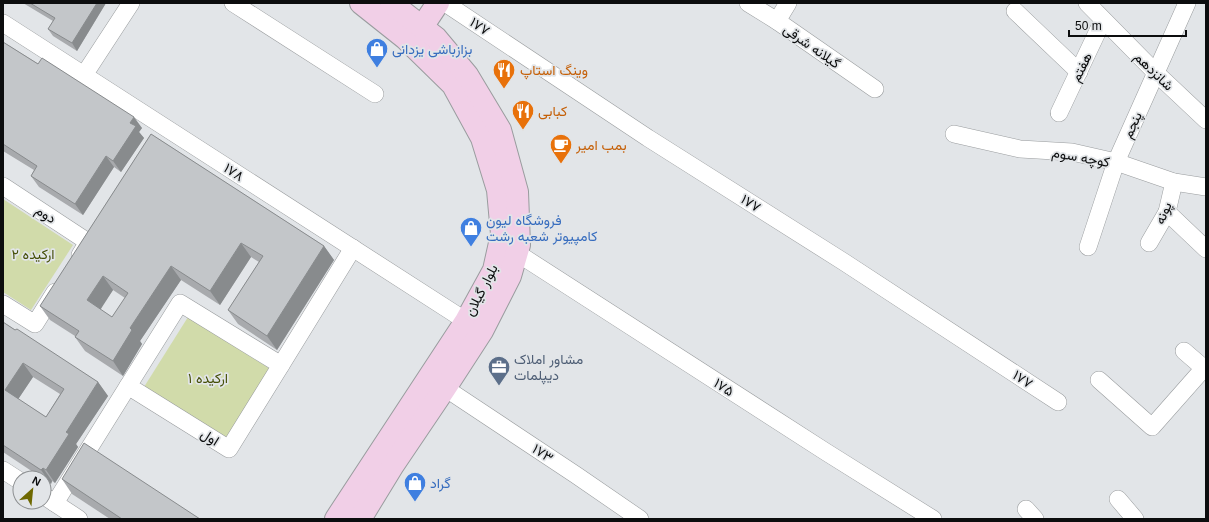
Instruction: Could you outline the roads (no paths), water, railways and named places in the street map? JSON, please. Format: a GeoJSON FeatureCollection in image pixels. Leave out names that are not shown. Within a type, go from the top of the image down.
{"type":"FeatureCollection","features":[{"type":"Feature","properties":{"kind":"main road","name":"بلوار گیلان"},"geometry":{"type":"LineString","coordinates":[[336,519],[466,320],[494,270],[502,234],[498,190],[482,138],[453,85],[405,38],[361,3]]}},
{"type":"Feature","properties":{"kind":"main road","name":"بلوار گیلان"},"geometry":{"type":"LineString","coordinates":[[360,519],[393,465],[486,324],[510,276],[519,245],[517,192],[500,130],[467,75],[436,38],[391,3]]}},
{"type":"Feature","properties":{"kind":"main road"},"geometry":{"type":"LineString","coordinates":[[422,27],[438,3]]}},
{"type":"Feature","properties":{"kind":"street"},"geometry":{"type":"LineString","coordinates":[[84,75],[131,3]]}},
{"type":"Feature","properties":{"kind":"street"},"geometry":{"type":"LineString","coordinates":[[233,3],[375,94]]}},
{"type":"Feature","properties":{"kind":"street","name":"۱۷۷"},"geometry":{"type":"LineString","coordinates":[[446,3],[648,138],[837,258],[1058,402]]}},
{"type":"Feature","properties":{"kind":"street","name":"گیلانه شرقی"},"geometry":{"type":"LineString","coordinates":[[748,3],[777,21],[875,89]]}},
{"type":"Feature","properties":{"kind":"street"},"geometry":{"type":"LineString","coordinates":[[777,21],[788,3]]}},
{"type":"Feature","properties":{"kind":"street","name":"شانزدهم"},"geometry":{"type":"LineString","coordinates":[[1087,3],[1206,120]]}},
{"type":"Feature","properties":{"kind":"street","name":"پنجم"},"geometry":{"type":"LineString","coordinates":[[1088,247],[1116,162],[1188,3]]}},
{"type":"Feature","properties":{"kind":"street"},"geometry":{"type":"LineString","coordinates":[[1015,12],[1079,72]]}},
{"type":"Feature","properties":{"kind":"street","name":"هفتم"},"geometry":{"type":"LineString","coordinates":[[1059,113],[1103,20]]}},
{"type":"Feature","properties":{"kind":"street","name":"۱۷۸"},"geometry":{"type":"LineString","coordinates":[[3,23],[84,75],[159,132],[353,248],[466,320]]}},
{"type":"Feature","properties":{"kind":"street","name":"کوچه سوم"},"geometry":{"type":"LineString","coordinates":[[954,134],[1020,149],[1072,152],[1116,162],[1174,182],[1206,186]]}},
{"type":"Feature","properties":{"kind":"street","name":"پونه"},"geometry":{"type":"LineString","coordinates":[[1149,243],[1167,212],[1174,182]]}},
{"type":"Feature","properties":{"kind":"street","name":"دوم"},"geometry":{"type":"LineString","coordinates":[[3,186],[92,235],[35,324],[3,304]]}},
{"type":"Feature","properties":{"kind":"street"},"geometry":{"type":"LineString","coordinates":[[1167,212],[1206,249]]}},
{"type":"Feature","properties":{"kind":"street","name":"اول"},"geometry":{"type":"LineString","coordinates":[[128,386],[229,449],[353,248]]}},
{"type":"Feature","properties":{"kind":"street","name":"۱۷۵"},"geometry":{"type":"LineString","coordinates":[[517,253],[933,519]]}},
{"type":"Feature","properties":{"kind":"street"},"geometry":{"type":"LineString","coordinates":[[52,496],[128,386],[180,302],[281,365]]}},
{"type":"Feature","properties":{"kind":"street"},"geometry":{"type":"LineString","coordinates":[[1099,380],[1152,427],[1205,369],[1184,351]]}},
{"type":"Feature","properties":{"kind":"street","name":"۱۷۳"},"geometry":{"type":"LineString","coordinates":[[445,388],[640,519]]}},
{"type":"Feature","properties":{"kind":"street"},"geometry":{"type":"LineString","coordinates":[[3,470],[12,476]]}},
{"type":"Feature","properties":{"kind":"street"},"geometry":{"type":"LineString","coordinates":[[1118,499],[1135,519]]}},
{"type":"Feature","properties":{"kind":"street"},"geometry":{"type":"LineString","coordinates":[[52,502],[79,519]]}},
{"type":"Feature","properties":{"kind":"place","name":"بزازباشی یزدانی"},"geometry":{"type":"Point","coordinates":[377,68]}},
{"type":"Feature","properties":{"kind":"place","name":"وینگ استاپ"},"geometry":{"type":"Point","coordinates":[504,90]}},
{"type":"Feature","properties":{"kind":"place","name":"کبابی"},"geometry":{"type":"Point","coordinates":[523,130]}},
{"type":"Feature","properties":{"kind":"place","name":"بمب امیر"},"geometry":{"type":"Point","coordinates":[561,164]}},
{"type":"Feature","properties":{"kind":"place","name":"فروشگاه لیون کامپیوتر شعبه رشت"},"geometry":{"type":"Point","coordinates":[471,248]}},
{"type":"Feature","properties":{"kind":"place","name":"مشاور املاک دیپلمات"},"geometry":{"type":"Point","coordinates":[499,386]}},
{"type":"Feature","properties":{"kind":"place","name":"گراد"},"geometry":{"type":"Point","coordinates":[415,502]}},
{"type":"Feature","properties":{"kind":"park label","name":"ارکیده ۲"},"geometry":{"type":"Point","coordinates":[33,254]}},
{"type":"Feature","properties":{"kind":"park label","name":"ارکیده ۱"},"geometry":{"type":"Point","coordinates":[208,378]}}]}
